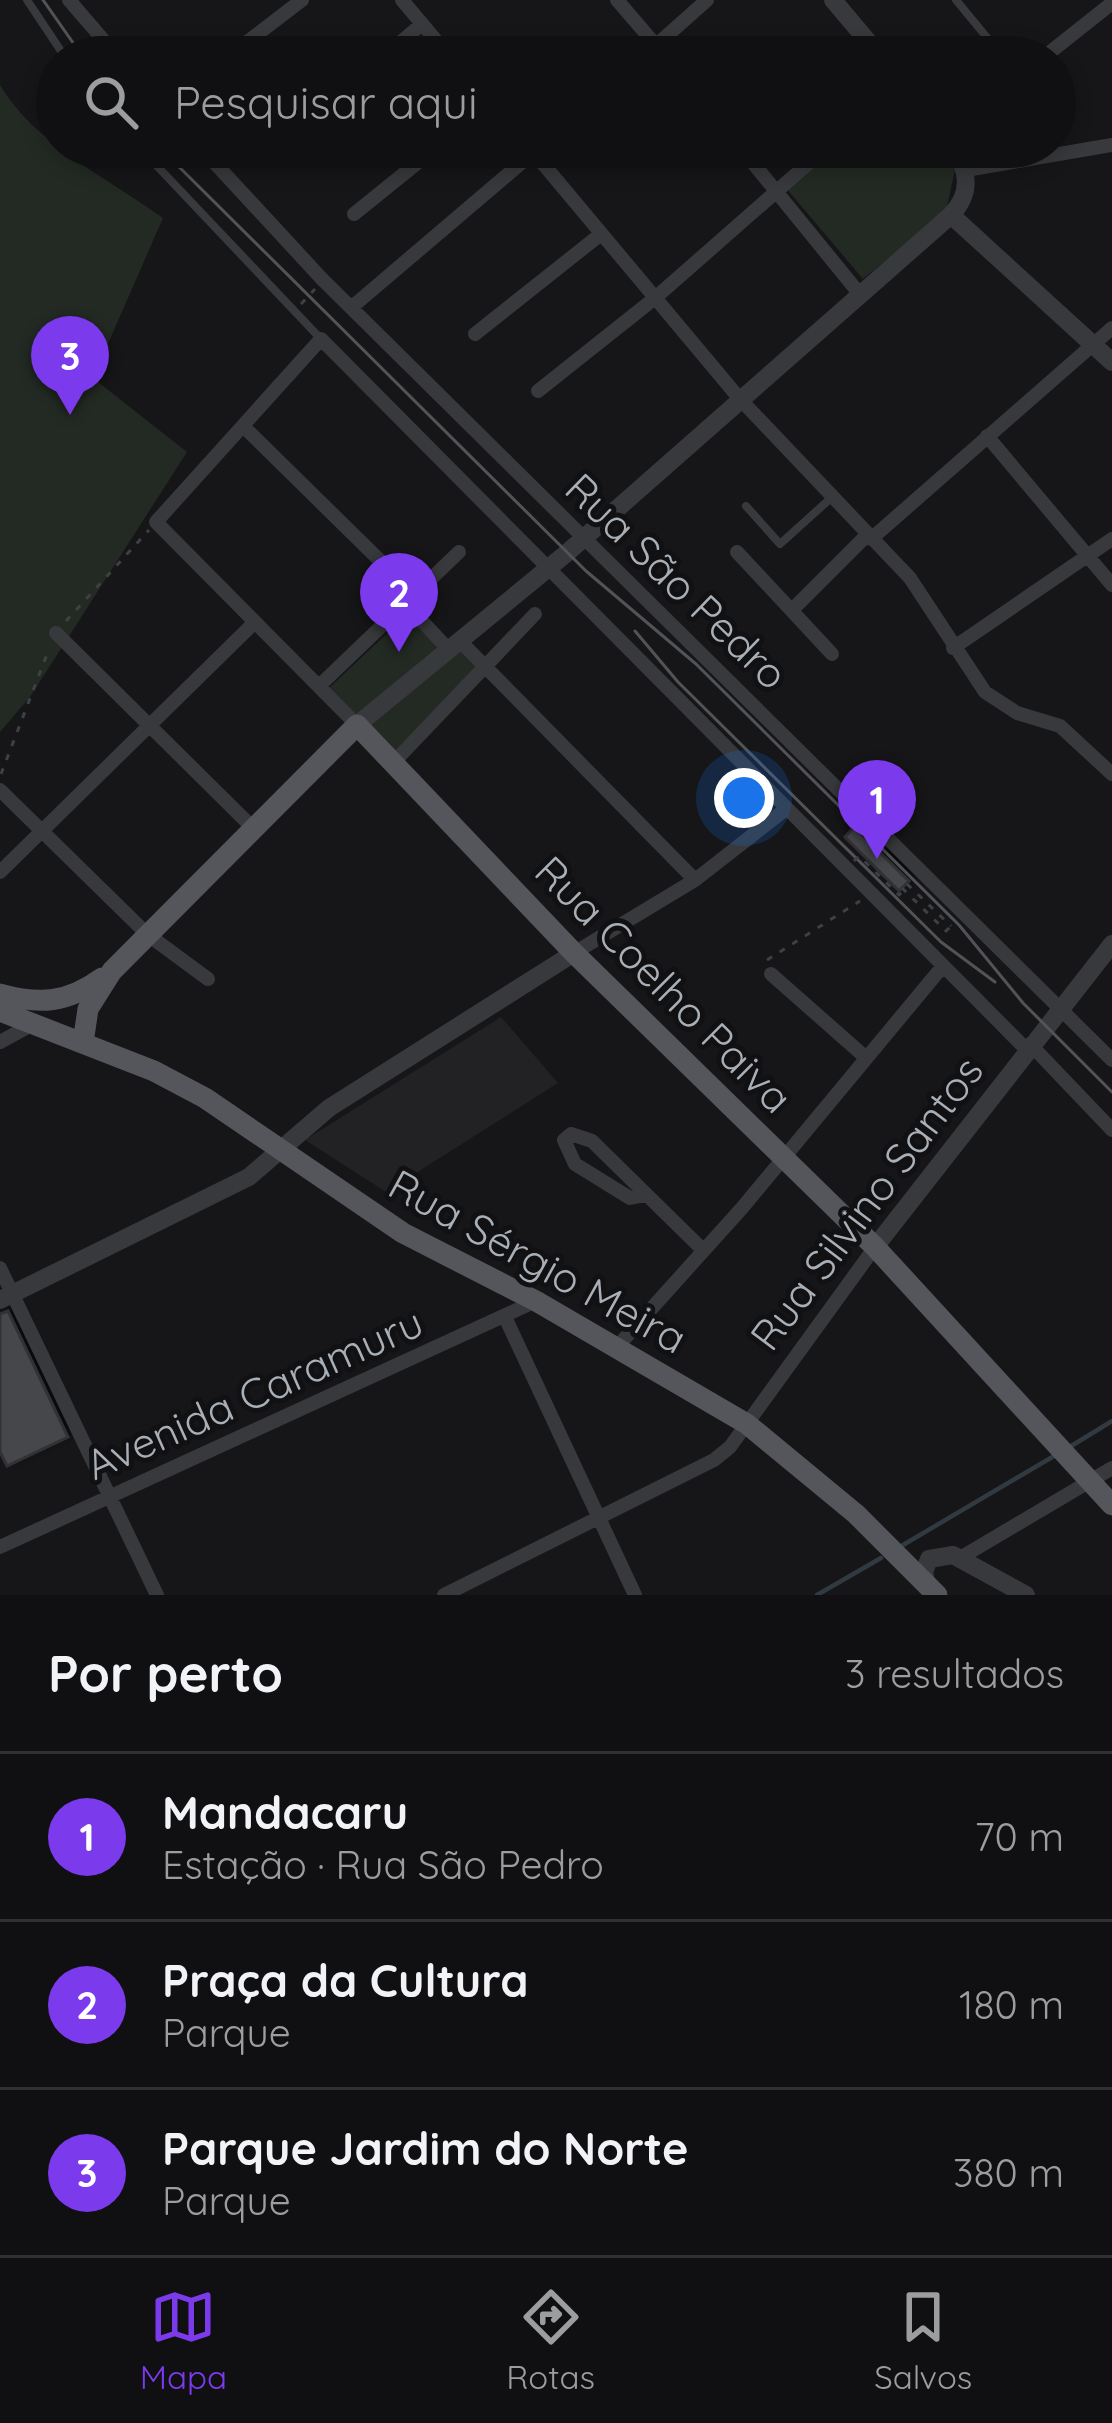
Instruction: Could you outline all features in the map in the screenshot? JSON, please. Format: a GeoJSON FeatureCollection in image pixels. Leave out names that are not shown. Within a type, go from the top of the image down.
{"type":"FeatureCollection","features":[{"type":"Feature","properties":{"kind":"main road","name":"Rua Coelho Paiva"},"geometry":{"type":"LineString","coordinates":[[357,725],[574,953],[875,1247],[1112,1505]]}},
{"type":"Feature","properties":{"kind":"main road"},"geometry":{"type":"LineString","coordinates":[[83,1043],[88,1009],[112,971],[357,725]]}},
{"type":"Feature","properties":{"kind":"main road"},"geometry":{"type":"LineString","coordinates":[[0,994],[46,1003],[76,995],[112,971]]}},
{"type":"Feature","properties":{"kind":"main road","name":"Rua Sérgio Meira"},"geometry":{"type":"LineString","coordinates":[[0,1011],[205,1098],[403,1233],[536,1301],[747,1424],[856,1514],[932,1591]]}},
{"type":"Feature","properties":{"kind":"street"},"geometry":{"type":"LineString","coordinates":[[69,0],[100,36]]}},
{"type":"Feature","properties":{"kind":"street"},"geometry":{"type":"LineString","coordinates":[[255,36],[302,0]]}},
{"type":"Feature","properties":{"kind":"street"},"geometry":{"type":"LineString","coordinates":[[402,0],[432,36]]}},
{"type":"Feature","properties":{"kind":"street"},"geometry":{"type":"LineString","coordinates":[[617,0],[648,36]]}},
{"type":"Feature","properties":{"kind":"street"},"geometry":{"type":"LineString","coordinates":[[675,36],[707,0]]}},
{"type":"Feature","properties":{"kind":"street"},"geometry":{"type":"LineString","coordinates":[[833,0],[863,36]]}},
{"type":"Feature","properties":{"kind":"street"},"geometry":{"type":"LineString","coordinates":[[1070,36],[1112,3]]}},
{"type":"Feature","properties":{"kind":"street"},"geometry":{"type":"LineString","coordinates":[[407,36],[422,24]]}},
{"type":"Feature","properties":{"kind":"street"},"geometry":{"type":"LineString","coordinates":[[1076,151],[1112,145]]}},
{"type":"Feature","properties":{"kind":"street","name":"Rua São Pedro"},"geometry":{"type":"LineString","coordinates":[[220,168],[352,308],[1110,1055]]}},
{"type":"Feature","properties":{"kind":"street"},"geometry":{"type":"LineString","coordinates":[[354,214],[411,168]]}},
{"type":"Feature","properties":{"kind":"street"},"geometry":{"type":"LineString","coordinates":[[352,308],[512,168]]}},
{"type":"Feature","properties":{"kind":"street"},"geometry":{"type":"LineString","coordinates":[[549,168],[739,398],[926,598],[953,648],[985,692],[1017,713],[1060,726],[1112,774]]}},
{"type":"Feature","properties":{"kind":"street"},"geometry":{"type":"LineString","coordinates":[[757,168],[859,292]]}},
{"type":"Feature","properties":{"kind":"street"},"geometry":{"type":"LineString","coordinates":[[538,391],[655,298],[803,168]]}},
{"type":"Feature","properties":{"kind":"street"},"geometry":{"type":"LineString","coordinates":[[357,725],[568,552],[951,215],[962,203],[966,170],[978,168]]}},
{"type":"Feature","properties":{"kind":"street"},"geometry":{"type":"LineString","coordinates":[[951,215],[1112,362]]}},
{"type":"Feature","properties":{"kind":"street"},"geometry":{"type":"LineString","coordinates":[[475,334],[601,234]]}},
{"type":"Feature","properties":{"kind":"street"},"geometry":{"type":"LineString","coordinates":[[794,608],[869,537],[1112,328]]}},
{"type":"Feature","properties":{"kind":"street"},"geometry":{"type":"LineString","coordinates":[[321,339],[244,426],[454,645],[486,668],[695,880]]}},
{"type":"Feature","properties":{"kind":"street","name":"Rua São Pedro"},"geometry":{"type":"LineString","coordinates":[[321,339],[785,809],[1112,1130]]}},
{"type":"Feature","properties":{"kind":"street","name":"Rua Coelho Paiva"},"geometry":{"type":"LineString","coordinates":[[244,426],[156,522],[357,725]]}},
{"type":"Feature","properties":{"kind":"street"},"geometry":{"type":"LineString","coordinates":[[987,436],[1112,585]]}},
{"type":"Feature","properties":{"kind":"street"},"geometry":{"type":"LineString","coordinates":[[953,648],[1112,539]]}},
{"type":"Feature","properties":{"kind":"street"},"geometry":{"type":"LineString","coordinates":[[319,686],[459,551]]}},
{"type":"Feature","properties":{"kind":"street"},"geometry":{"type":"LineString","coordinates":[[737,553],[794,608],[832,654]]}},
{"type":"Feature","properties":{"kind":"street"},"geometry":{"type":"LineString","coordinates":[[393,763],[536,614]]}},
{"type":"Feature","properties":{"kind":"street"},"geometry":{"type":"LineString","coordinates":[[0,872],[255,622]]}},
{"type":"Feature","properties":{"kind":"street"},"geometry":{"type":"LineString","coordinates":[[56,632],[145,727],[253,828]]}},
{"type":"Feature","properties":{"kind":"street"},"geometry":{"type":"LineString","coordinates":[[0,790],[147,934],[208,979]]}},
{"type":"Feature","properties":{"kind":"street"},"geometry":{"type":"LineString","coordinates":[[6,1297],[249,1177],[329,1108],[695,880],[785,809]]}},
{"type":"Feature","properties":{"kind":"street","name":"Rua Silvino Santos"},"geometry":{"type":"LineString","coordinates":[[444,1595],[479,1587],[714,1460],[747,1424],[875,1247],[1112,944]]}},
{"type":"Feature","properties":{"kind":"street"},"geometry":{"type":"LineString","coordinates":[[616,1348],[943,966]]}},
{"type":"Feature","properties":{"kind":"street"},"geometry":{"type":"LineString","coordinates":[[772,974],[864,1056]]}},
{"type":"Feature","properties":{"kind":"street"},"geometry":{"type":"LineString","coordinates":[[0,1042],[34,1024]]}},
{"type":"Feature","properties":{"kind":"street"},"geometry":{"type":"LineString","coordinates":[[645,1195],[630,1198],[575,1164],[564,1140],[571,1134],[592,1141],[702,1249]]}},
{"type":"Feature","properties":{"kind":"street"},"geometry":{"type":"LineString","coordinates":[[0,1268],[6,1297],[157,1595]]}},
{"type":"Feature","properties":{"kind":"street","name":"Avenida Caramuru"},"geometry":{"type":"LineString","coordinates":[[0,1547],[109,1493],[536,1301]]}},
{"type":"Feature","properties":{"kind":"street"},"geometry":{"type":"LineString","coordinates":[[505,1317],[635,1595]]}},
{"type":"Feature","properties":{"kind":"street"},"geometry":{"type":"LineString","coordinates":[[960,1558],[1112,1468]]}},
{"type":"Feature","properties":{"kind":"street"},"geometry":{"type":"LineString","coordinates":[[932,1591],[923,1572],[929,1558],[960,1558],[1027,1595]]}},
{"type":"Feature","properties":{"kind":"lane"},"geometry":{"type":"LineString","coordinates":[[27,0],[51,36]]}},
{"type":"Feature","properties":{"kind":"lane"},"geometry":{"type":"LineString","coordinates":[[956,0],[986,36]]}},
{"type":"Feature","properties":{"kind":"lane"},"geometry":{"type":"LineString","coordinates":[[159,168],[321,339]]}},
{"type":"Feature","properties":{"kind":"lane"},"geometry":{"type":"LineString","coordinates":[[746,506],[780,544],[832,497]]}},
{"type":"Feature","properties":{"kind":"path"},"geometry":{"type":"LineString","coordinates":[[295,308],[322,278]]}},
{"type":"Feature","properties":{"kind":"path"},"geometry":{"type":"LineString","coordinates":[[854,861],[859,856],[899,895],[908,885],[950,926],[946,931],[916,903],[902,888]]}},
{"type":"Feature","properties":{"kind":"path"},"geometry":{"type":"LineString","coordinates":[[772,974],[768,958],[872,894]]}},
{"type":"Feature","properties":{"kind":"shaded area"},"geometry":{"type":"Polygon","coordinates":[[[0,85],[36,128],[36,168],[88,168],[163,218],[93,378],[187,452],[30,697],[0,732],[0,85]]]}},
{"type":"Feature","properties":{"kind":"shaded area"},"geometry":{"type":"Polygon","coordinates":[[[809,168],[955,170],[946,211],[863,279],[786,188],[809,168]]]}},
{"type":"Feature","properties":{"kind":"shaded area"},"geometry":{"type":"Polygon","coordinates":[[[414,608],[445,642],[358,716],[329,688],[414,608]]]}},
{"type":"Feature","properties":{"kind":"shaded area"},"geometry":{"type":"Polygon","coordinates":[[[458,647],[479,670],[393,756],[368,727],[458,647]]]}},
{"type":"Feature","properties":{"kind":"shaded area"},"geometry":{"type":"Polygon","coordinates":[[[501,1017],[558,1083],[386,1192],[305,1140],[501,1017]]]}},
{"type":"Feature","properties":{"kind":"building"},"geometry":{"type":"Polygon","coordinates":[[[854,827],[909,881],[899,891],[845,837],[854,827]]]}},
{"type":"Feature","properties":{"kind":"building"},"geometry":{"type":"Polygon","coordinates":[[[8,1311],[68,1437],[7,1466],[0,1452],[0,1314],[8,1311]]]}},
{"type":"Feature","properties":{"kind":"waterway"},"geometry":{"type":"LineString","coordinates":[[1068,1448],[1112,1421]]}},
{"type":"Feature","properties":{"kind":"waterway"},"geometry":{"type":"LineString","coordinates":[[903,1545],[1054,1456]]}},
{"type":"Feature","properties":{"kind":"waterway"},"geometry":{"type":"LineString","coordinates":[[817,1595],[881,1558]]}},
{"type":"Feature","properties":{"kind":"tram line"},"geometry":{"type":"LineString","coordinates":[[43,0],[68,36]]}},
{"type":"Feature","properties":{"kind":"tram line"},"geometry":{"type":"LineString","coordinates":[[180,168],[586,571],[696,664],[959,925],[1023,1003],[1112,1092]]}},
{"type":"Feature","properties":{"kind":"tram line"},"geometry":{"type":"LineString","coordinates":[[635,631],[678,682],[941,942],[995,982]]}},
{"type":"Feature","properties":{"kind":"place","name":"Parque Jardim do Norte"},"geometry":{"type":"Point","coordinates":[70,415]}},
{"type":"Feature","properties":{"kind":"place","name":"Praça da Cultura"},"geometry":{"type":"Point","coordinates":[399,652]}},
{"type":"Feature","properties":{"kind":"place","name":"Mandacaru"},"geometry":{"type":"Point","coordinates":[877,859]}}]}
